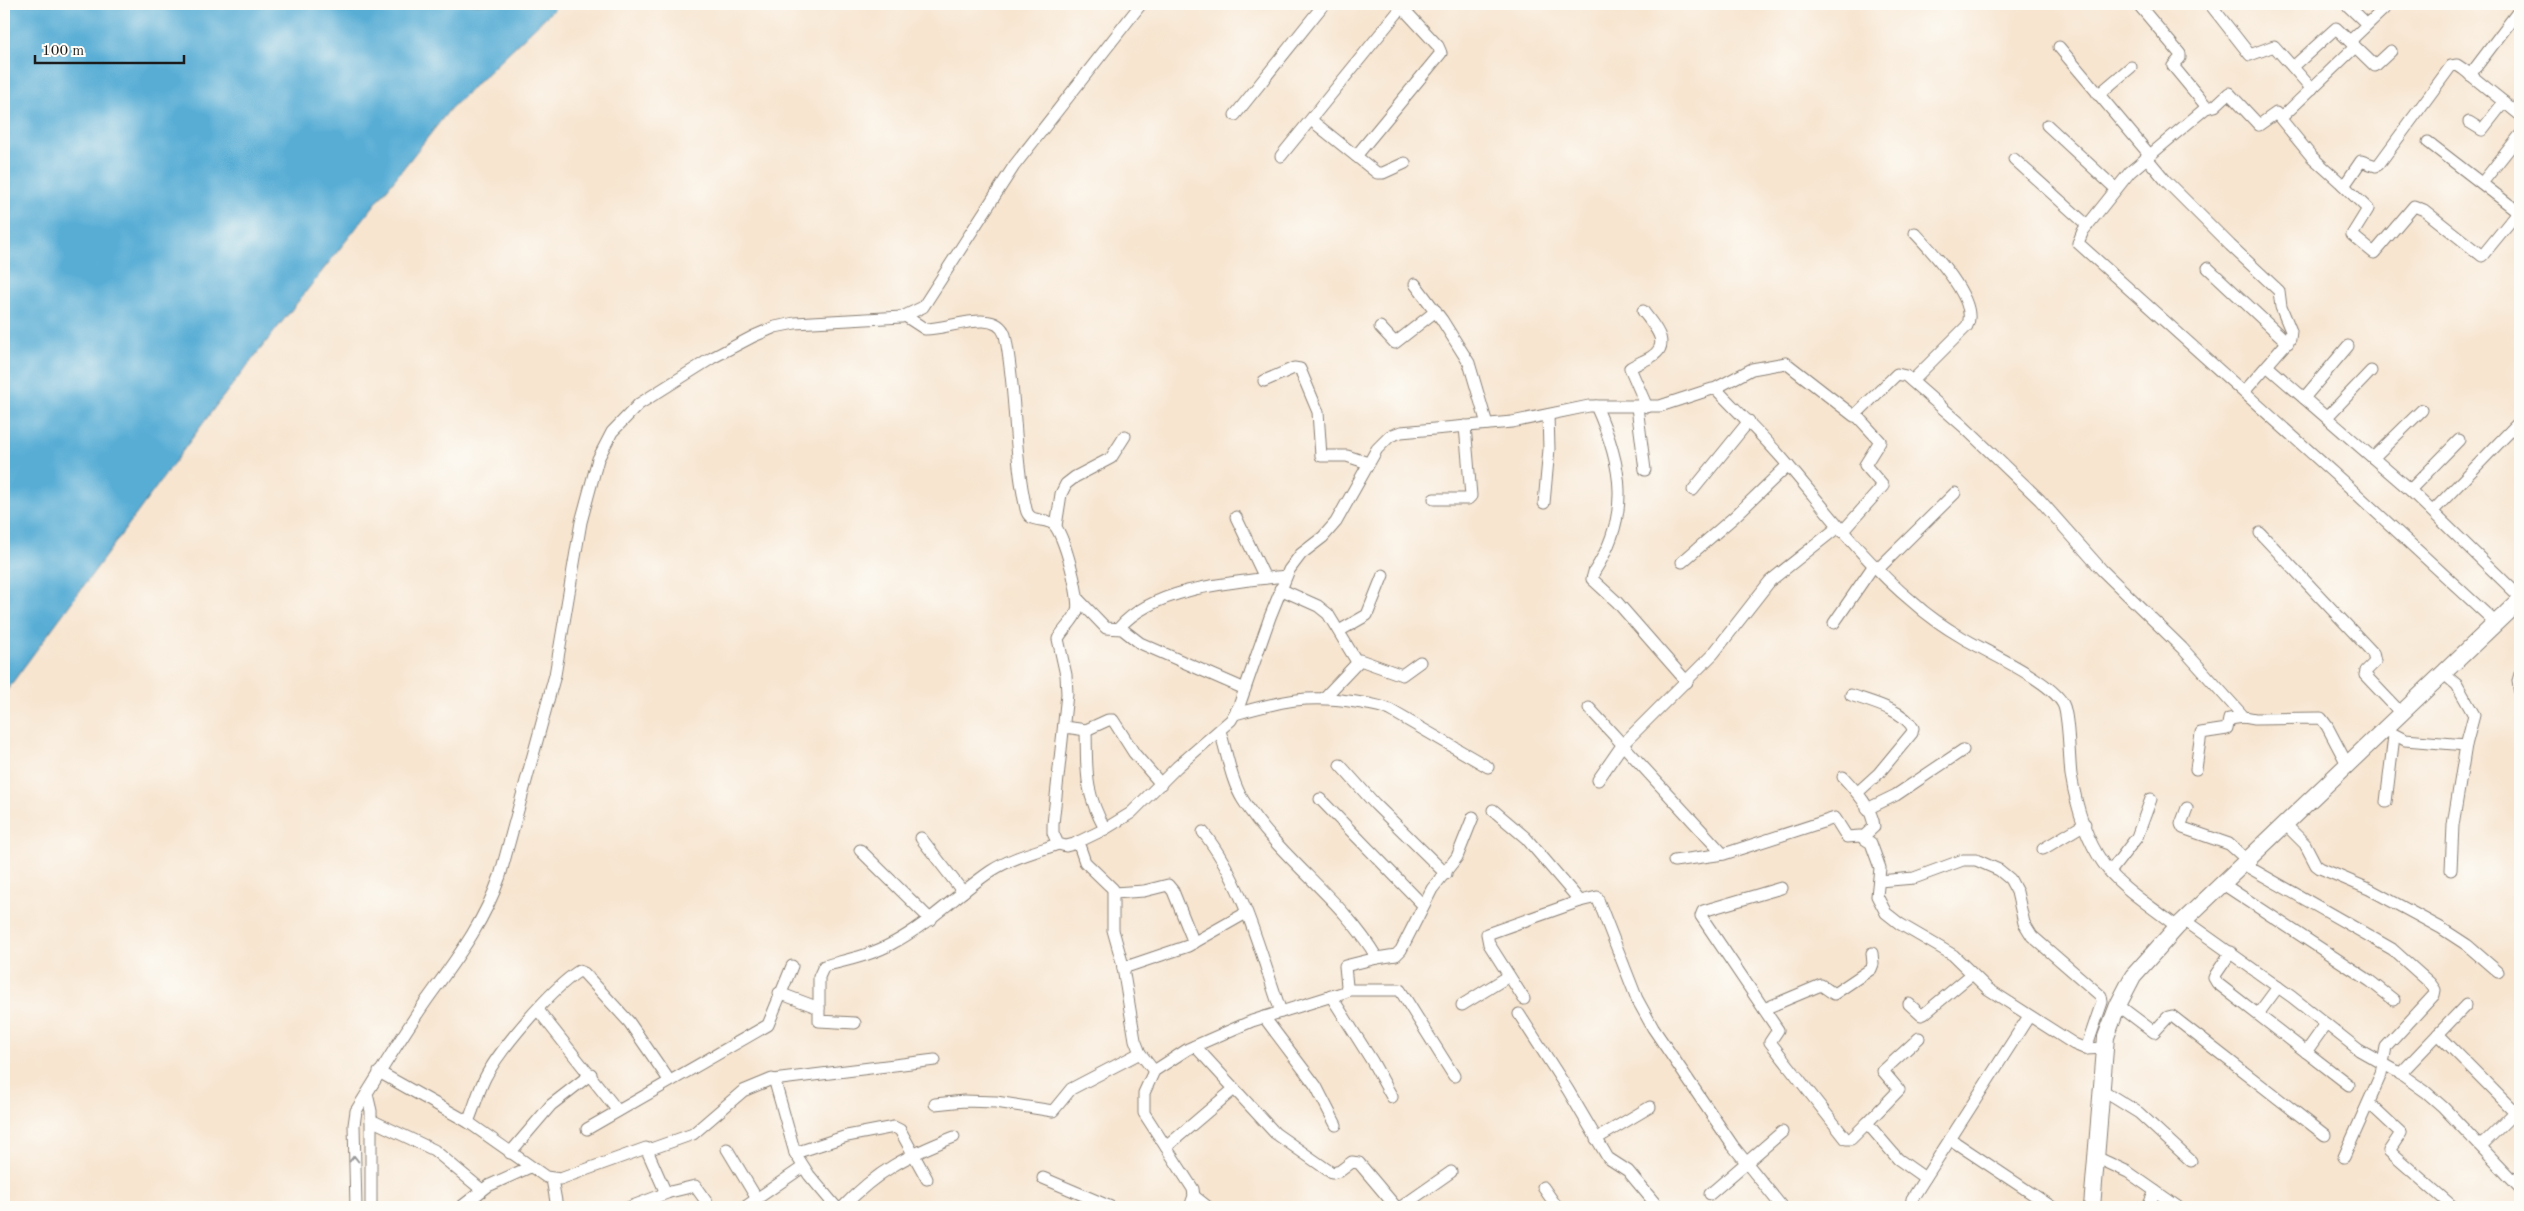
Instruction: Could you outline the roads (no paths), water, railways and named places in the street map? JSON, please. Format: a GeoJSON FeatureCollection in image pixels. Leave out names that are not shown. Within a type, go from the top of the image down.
{"type":"FeatureCollection","features":[{"type":"Feature","properties":{"kind":"street"},"geometry":{"type":"LineString","coordinates":[[356,1207],[354,1125],[356,1111],[379,1072],[476,932],[491,903],[555,675],[581,522],[598,459],[612,432],[638,404],[712,358],[754,336],[776,327],[795,323],[905,316],[914,313],[928,302],[1014,166],[1140,4]]}},
{"type":"Feature","properties":{"kind":"street"},"geometry":{"type":"LineString","coordinates":[[1235,116],[1324,4]]}},
{"type":"Feature","properties":{"kind":"street"},"geometry":{"type":"LineString","coordinates":[[2138,4],[2180,54],[2180,58],[2173,66],[2206,104],[2206,108]]}},
{"type":"Feature","properties":{"kind":"street"},"geometry":{"type":"LineString","coordinates":[[2210,4],[2250,55],[2274,46],[2312,89]]}},
{"type":"Feature","properties":{"kind":"street"},"geometry":{"type":"LineString","coordinates":[[2346,4],[2367,24]]}},
{"type":"Feature","properties":{"kind":"street"},"geometry":{"type":"LineString","coordinates":[[2281,118],[2312,89],[2367,24],[2389,4]]}},
{"type":"Feature","properties":{"kind":"street"},"geometry":{"type":"LineString","coordinates":[[1281,156],[1400,5],[1438,46],[1441,53],[1356,156]]}},
{"type":"Feature","properties":{"kind":"street"},"geometry":{"type":"LineString","coordinates":[[2470,75],[2520,10]]}},
{"type":"Feature","properties":{"kind":"street"},"geometry":{"type":"LineString","coordinates":[[2293,68],[2336,28],[2375,66],[2391,51]]}},
{"type":"Feature","properties":{"kind":"street"},"geometry":{"type":"LineString","coordinates":[[2059,47],[2148,155],[2166,181],[2279,291],[2281,307],[2291,331],[2288,343],[2244,392]]}},
{"type":"Feature","properties":{"kind":"street"},"geometry":{"type":"LineString","coordinates":[[2342,184],[2346,183],[2361,161],[2376,166],[2379,164],[2451,66],[2457,65],[2520,115]]}},
{"type":"Feature","properties":{"kind":"street"},"geometry":{"type":"LineString","coordinates":[[2098,96],[2131,67]]}},
{"type":"Feature","properties":{"kind":"street"},"geometry":{"type":"LineString","coordinates":[[2428,142],[2519,212],[2486,254],[2482,256],[2424,210],[2414,206],[2374,253],[2352,235],[2368,209],[2312,157],[2281,118],[2275,114],[2260,126],[2229,93],[2215,106],[2206,108],[2148,155],[2116,189],[2078,239],[2080,245],[2490,617]]}},
{"type":"Feature","properties":{"kind":"street"},"geometry":{"type":"LineString","coordinates":[[2469,122],[2482,130],[2504,102]]}},
{"type":"Feature","properties":{"kind":"street"},"geometry":{"type":"LineString","coordinates":[[1310,120],[1379,173],[1404,163]]}},
{"type":"Feature","properties":{"kind":"street"},"geometry":{"type":"LineString","coordinates":[[2046,124],[2116,189]]}},
{"type":"Feature","properties":{"kind":"street"},"geometry":{"type":"LineString","coordinates":[[2482,183],[2511,149],[2520,135]]}},
{"type":"Feature","properties":{"kind":"street"},"geometry":{"type":"LineString","coordinates":[[2511,149],[2520,156]]}},
{"type":"Feature","properties":{"kind":"street"},"geometry":{"type":"LineString","coordinates":[[2014,159],[2087,225]]}},
{"type":"Feature","properties":{"kind":"street"},"geometry":{"type":"LineString","coordinates":[[1912,381],[1967,326],[1970,319],[1961,292],[1948,270],[1915,233]]}},
{"type":"Feature","properties":{"kind":"street"},"geometry":{"type":"LineString","coordinates":[[2208,268],[2288,343]]}},
{"type":"Feature","properties":{"kind":"street"},"geometry":{"type":"LineString","coordinates":[[1415,284],[1436,311],[1469,363],[1487,424]]}},
{"type":"Feature","properties":{"kind":"street"},"geometry":{"type":"LineString","coordinates":[[1380,327],[1395,343],[1436,311]]}},
{"type":"Feature","properties":{"kind":"street"},"geometry":{"type":"LineString","coordinates":[[1643,311],[1662,339],[1656,353],[1630,368],[1642,407],[1645,470]]}},
{"type":"Feature","properties":{"kind":"street"},"geometry":{"type":"LineString","coordinates":[[905,316],[926,330],[979,322],[995,323],[1001,328],[1009,352],[1018,458],[1026,512],[1033,519],[1056,526]]}},
{"type":"Feature","properties":{"kind":"street"},"geometry":{"type":"LineString","coordinates":[[2304,398],[2348,346]]}},
{"type":"Feature","properties":{"kind":"street"},"geometry":{"type":"LineString","coordinates":[[855,1023],[819,1022],[819,977],[824,966],[877,951],[931,920],[963,892],[996,868],[1020,856],[1058,844],[1066,846],[1105,829],[1131,813],[1220,731],[1235,714],[1286,576],[1300,554],[1322,537],[1336,522],[1368,463],[1385,439],[1394,434],[1487,424],[1596,406],[1642,407],[1677,402],[1714,389],[1752,369],[1786,363],[1852,415],[1857,416],[1880,441],[1865,465],[1883,486],[1840,529],[1770,581],[1737,626],[1687,682],[1623,744],[1598,780]]}},
{"type":"Feature","properties":{"kind":"street"},"geometry":{"type":"LineString","coordinates":[[2267,366],[2433,511],[2516,594],[2490,617],[2443,673],[2396,708],[2389,733],[2386,802]]}},
{"type":"Feature","properties":{"kind":"street"},"geometry":{"type":"LineString","coordinates":[[1264,381],[1294,368],[1300,369],[1318,412],[1321,456],[1347,456],[1368,463]]}},
{"type":"Feature","properties":{"kind":"street"},"geometry":{"type":"LineString","coordinates":[[2327,417],[2371,371]]}},
{"type":"Feature","properties":{"kind":"street"},"geometry":{"type":"LineString","coordinates":[[1857,416],[1897,374],[1901,373],[1912,381],[1973,435],[2040,500],[2102,570],[2182,648],[2244,717]]}},
{"type":"Feature","properties":{"kind":"street"},"geometry":{"type":"LineString","coordinates":[[1714,389],[1749,421],[1840,529],[1914,604],[1960,636],[2042,684],[2064,704],[2072,776],[2085,824],[2102,863],[2110,872],[2176,923],[2231,952],[2366,1055],[2400,1074],[2443,1107],[2520,1188]]}},
{"type":"Feature","properties":{"kind":"street"},"geometry":{"type":"LineString","coordinates":[[1596,406],[1610,443],[1620,504],[1614,534],[1592,579],[1617,602],[1687,682]]}},
{"type":"Feature","properties":{"kind":"street"},"geometry":{"type":"LineString","coordinates":[[2373,458],[2422,410]]}},
{"type":"Feature","properties":{"kind":"street"},"geometry":{"type":"LineString","coordinates":[[1544,503],[1549,449],[1548,415]]}},
{"type":"Feature","properties":{"kind":"street"},"geometry":{"type":"LineString","coordinates":[[1693,490],[1749,421]]}},
{"type":"Feature","properties":{"kind":"street"},"geometry":{"type":"LineString","coordinates":[[2433,511],[2520,422]]}},
{"type":"Feature","properties":{"kind":"street"},"geometry":{"type":"LineString","coordinates":[[1434,499],[1468,500],[1471,496],[1465,426]]}},
{"type":"Feature","properties":{"kind":"street"},"geometry":{"type":"LineString","coordinates":[[1058,844],[1053,833],[1053,824],[1065,727],[1067,681],[1058,639],[1075,615],[1078,599],[1068,559],[1056,526],[1061,494],[1066,484],[1075,477],[1111,458],[1125,436]]}},
{"type":"Feature","properties":{"kind":"street"},"geometry":{"type":"LineString","coordinates":[[2410,490],[2459,440]]}},
{"type":"Feature","properties":{"kind":"street"},"geometry":{"type":"LineString","coordinates":[[1682,562],[1733,518],[1788,465]]}},
{"type":"Feature","properties":{"kind":"street"},"geometry":{"type":"LineString","coordinates":[[1834,623],[1876,567],[1955,493]]}},
{"type":"Feature","properties":{"kind":"street"},"geometry":{"type":"LineString","coordinates":[[1236,517],[1264,578]]}},
{"type":"Feature","properties":{"kind":"street"},"geometry":{"type":"LineString","coordinates":[[2260,533],[2373,653],[2375,662],[2366,671],[2365,675],[2396,708]]}},
{"type":"Feature","properties":{"kind":"street"},"geometry":{"type":"LineString","coordinates":[[1339,631],[1367,615],[1383,574]]}},
{"type":"Feature","properties":{"kind":"street"},"geometry":{"type":"LineString","coordinates":[[1119,628],[1134,613],[1166,597],[1206,588],[1286,576]]}},
{"type":"Feature","properties":{"kind":"street"},"geometry":{"type":"LineString","coordinates":[[1280,589],[1325,611],[1357,662]]}},
{"type":"Feature","properties":{"kind":"street"},"geometry":{"type":"LineString","coordinates":[[1078,599],[1103,626],[1119,628],[1140,643],[1245,689]]}},
{"type":"Feature","properties":{"kind":"street"},"geometry":{"type":"LineString","coordinates":[[1324,698],[1357,662],[1363,660],[1402,675],[1420,662]]}},
{"type":"Feature","properties":{"kind":"street"},"geometry":{"type":"LineString","coordinates":[[2443,673],[2455,683],[2474,712],[2466,745],[2454,825],[2450,870]]}},
{"type":"Feature","properties":{"kind":"street"},"geometry":{"type":"LineString","coordinates":[[2520,674],[2518,681],[2520,694]]}},
{"type":"Feature","properties":{"kind":"street"},"geometry":{"type":"LineString","coordinates":[[1851,695],[1893,712],[1905,719],[1913,728],[1912,733],[1889,761],[1856,793]]}},
{"type":"Feature","properties":{"kind":"street"},"geometry":{"type":"LineString","coordinates":[[1235,714],[1283,700],[1309,697],[1385,708],[1488,767]]}},
{"type":"Feature","properties":{"kind":"street"},"geometry":{"type":"LineString","coordinates":[[1589,708],[1723,854]]}},
{"type":"Feature","properties":{"kind":"street"},"geometry":{"type":"LineString","coordinates":[[2196,768],[2201,733],[2227,729],[2229,719],[2244,717],[2255,719],[2320,718],[2327,726],[2344,759]]}},
{"type":"Feature","properties":{"kind":"street"},"geometry":{"type":"LineString","coordinates":[[1065,727],[1086,730],[1108,720],[1113,720],[1134,753],[1161,784]]}},
{"type":"Feature","properties":{"kind":"street"},"geometry":{"type":"LineString","coordinates":[[1086,730],[1088,791],[1105,829]]}},
{"type":"Feature","properties":{"kind":"street"},"geometry":{"type":"LineString","coordinates":[[1220,731],[1240,795],[1246,805],[1300,868],[1357,927],[1377,958]]}},
{"type":"Feature","properties":{"kind":"street"},"geometry":{"type":"LineString","coordinates":[[2389,733],[2405,740],[2466,745]]}},
{"type":"Feature","properties":{"kind":"street"},"geometry":{"type":"LineString","coordinates":[[2096,1048],[2106,1038],[2118,1005],[2133,976],[2176,923],[2223,884],[2242,858],[2285,824],[2344,759],[2389,733]]}},
{"type":"Feature","properties":{"kind":"street"},"geometry":{"type":"LineString","coordinates":[[1867,809],[1896,795],[1963,750]]}},
{"type":"Feature","properties":{"kind":"street"},"geometry":{"type":"LineString","coordinates":[[1340,765],[1375,804],[1446,874]]}},
{"type":"Feature","properties":{"kind":"street"},"geometry":{"type":"LineString","coordinates":[[1844,777],[1867,809],[1874,827],[1863,837]]}},
{"type":"Feature","properties":{"kind":"street"},"geometry":{"type":"LineString","coordinates":[[2110,872],[2137,837],[2151,798]]}},
{"type":"Feature","properties":{"kind":"street"},"geometry":{"type":"LineString","coordinates":[[1320,799],[1423,905]]}},
{"type":"Feature","properties":{"kind":"street"},"geometry":{"type":"LineString","coordinates":[[2187,808],[2181,824],[2183,828],[2229,844],[2242,858],[2392,950],[2434,987],[2434,995],[2386,1047],[2369,1103],[2344,1157]]}},
{"type":"Feature","properties":{"kind":"street"},"geometry":{"type":"LineString","coordinates":[[1493,810],[1526,838],[1580,901]]}},
{"type":"Feature","properties":{"kind":"street"},"geometry":{"type":"LineString","coordinates":[[1347,990],[1345,966],[1396,955],[1401,950],[1415,926],[1423,905],[1457,857],[1473,817]]}},
{"type":"Feature","properties":{"kind":"street"},"geometry":{"type":"LineString","coordinates":[[1674,861],[1723,854],[1833,818],[1847,837],[1863,837],[1871,843],[1876,856],[1879,880],[1877,896],[1886,913],[1900,924],[1953,955],[1971,975],[2029,1016],[2096,1048]]}},
{"type":"Feature","properties":{"kind":"street"},"geometry":{"type":"LineString","coordinates":[[2043,849],[2085,824]]}},
{"type":"Feature","properties":{"kind":"street"},"geometry":{"type":"LineString","coordinates":[[2285,824],[2304,844],[2316,865],[2320,868],[2369,889],[2441,928],[2472,949],[2498,972]]}},
{"type":"Feature","properties":{"kind":"street"},"geometry":{"type":"LineString","coordinates":[[1203,832],[1222,860],[1246,913],[1281,1012]]}},
{"type":"Feature","properties":{"kind":"street"},"geometry":{"type":"LineString","coordinates":[[921,838],[963,892]]}},
{"type":"Feature","properties":{"kind":"street"},"geometry":{"type":"LineString","coordinates":[[1078,842],[1085,862],[1110,885],[1114,894],[1113,930],[1123,968],[1135,1040],[1140,1053],[1154,1071]]}},
{"type":"Feature","properties":{"kind":"street"},"geometry":{"type":"LineString","coordinates":[[860,850],[931,920]]}},
{"type":"Feature","properties":{"kind":"street"},"geometry":{"type":"LineString","coordinates":[[1879,880],[1914,878],[1970,859],[1987,864],[2006,875],[2016,892],[2024,923],[2032,936],[2101,996],[2102,1002],[2096,1048],[2102,1090],[2092,1207]]}},
{"type":"Feature","properties":{"kind":"street"},"geometry":{"type":"LineString","coordinates":[[1114,894],[1144,891],[1168,884],[1194,943]]}},
{"type":"Feature","properties":{"kind":"street"},"geometry":{"type":"LineString","coordinates":[[2223,884],[2370,981],[2394,1000]]}},
{"type":"Feature","properties":{"kind":"street"},"geometry":{"type":"LineString","coordinates":[[1781,888],[1716,906],[1701,914],[1702,919],[1778,1030],[1770,1042],[1846,1139],[1851,1140],[1899,1090],[1883,1071],[1919,1038]]}},
{"type":"Feature","properties":{"kind":"street"},"geometry":{"type":"LineString","coordinates":[[1524,999],[1489,944],[1487,934],[1580,901],[1594,897],[1599,899],[1636,999],[1687,1081],[1745,1162],[1782,1207]]}},
{"type":"Feature","properties":{"kind":"street"},"geometry":{"type":"LineString","coordinates":[[1123,968],[1194,943],[1246,913]]}},
{"type":"Feature","properties":{"kind":"street"},"geometry":{"type":"LineString","coordinates":[[2231,952],[2214,980],[2350,1085]]}},
{"type":"Feature","properties":{"kind":"street"},"geometry":{"type":"LineString","coordinates":[[1764,1008],[1820,985],[1834,994],[1871,969],[1874,964],[1872,953]]}},
{"type":"Feature","properties":{"kind":"street"},"geometry":{"type":"LineString","coordinates":[[587,1129],[669,1080],[768,1025],[779,993],[792,966]]}},
{"type":"Feature","properties":{"kind":"street"},"geometry":{"type":"LineString","coordinates":[[468,1122],[483,1080],[495,1060],[538,1010],[577,972],[584,973],[629,1022],[669,1080]]}},
{"type":"Feature","properties":{"kind":"street"},"geometry":{"type":"LineString","coordinates":[[1909,1004],[1921,1015],[1924,1014],[1971,975]]}},
{"type":"Feature","properties":{"kind":"street"},"geometry":{"type":"LineString","coordinates":[[1462,1006],[1509,976]]}},
{"type":"Feature","properties":{"kind":"street"},"geometry":{"type":"LineString","coordinates":[[2258,1014],[2278,987]]}},
{"type":"Feature","properties":{"kind":"street"},"geometry":{"type":"LineString","coordinates":[[1208,1207],[1192,1202],[1187,1179],[1144,1113],[1144,1093],[1154,1071],[1194,1046],[1264,1017],[1347,990],[1400,990],[1454,1076]]}},
{"type":"Feature","properties":{"kind":"street"},"geometry":{"type":"LineString","coordinates":[[779,993],[819,1008]]}},
{"type":"Feature","properties":{"kind":"street"},"geometry":{"type":"LineString","coordinates":[[1331,996],[1392,1096]]}},
{"type":"Feature","properties":{"kind":"street"},"geometry":{"type":"LineString","coordinates":[[2118,1005],[2154,1032],[2168,1017],[2172,1016],[2325,1135]]}},
{"type":"Feature","properties":{"kind":"street"},"geometry":{"type":"LineString","coordinates":[[2400,1074],[2466,1005]]}},
{"type":"Feature","properties":{"kind":"street"},"geometry":{"type":"LineString","coordinates":[[538,1010],[591,1074],[618,1111]]}},
{"type":"Feature","properties":{"kind":"street"},"geometry":{"type":"LineString","coordinates":[[1518,1014],[1568,1090],[1608,1158],[1628,1171],[1658,1207]]}},
{"type":"Feature","properties":{"kind":"street"},"geometry":{"type":"LineString","coordinates":[[1911,1207],[1912,1199],[2029,1016]]}},
{"type":"Feature","properties":{"kind":"street"},"geometry":{"type":"LineString","coordinates":[[1264,1017],[1316,1086],[1336,1125]]}},
{"type":"Feature","properties":{"kind":"street"},"geometry":{"type":"LineString","coordinates":[[2306,1052],[2326,1024]]}},
{"type":"Feature","properties":{"kind":"street"},"geometry":{"type":"LineString","coordinates":[[2438,1034],[2518,1115],[2481,1146]]}},
{"type":"Feature","properties":{"kind":"street"},"geometry":{"type":"LineString","coordinates":[[1194,1046],[1275,1133],[1326,1170],[1335,1173],[1352,1162],[1360,1164],[1395,1206],[1451,1172]]}},
{"type":"Feature","properties":{"kind":"street"},"geometry":{"type":"LineString","coordinates":[[935,1104],[964,1101],[996,1102],[1053,1111],[1065,1093],[1071,1089],[1140,1053]]}},
{"type":"Feature","properties":{"kind":"street"},"geometry":{"type":"LineString","coordinates":[[379,1072],[468,1122],[530,1167],[552,1180],[643,1148],[648,1150],[693,1134],[742,1091],[773,1080],[935,1060]]}},
{"type":"Feature","properties":{"kind":"street"},"geometry":{"type":"LineString","coordinates":[[510,1153],[551,1105],[591,1074]]}},
{"type":"Feature","properties":{"kind":"street"},"geometry":{"type":"LineString","coordinates":[[773,1080],[795,1153],[803,1167],[836,1207]]}},
{"type":"Feature","properties":{"kind":"street"},"geometry":{"type":"LineString","coordinates":[[1166,1147],[1234,1089]]}},
{"type":"Feature","properties":{"kind":"street"},"geometry":{"type":"LineString","coordinates":[[2102,1090],[2139,1113],[2190,1160]]}},
{"type":"Feature","properties":{"kind":"street"},"geometry":{"type":"LineString","coordinates":[[367,1094],[371,1120],[372,1207]]}},
{"type":"Feature","properties":{"kind":"street"},"geometry":{"type":"LineString","coordinates":[[2369,1103],[2401,1133],[2389,1151],[2440,1203],[2453,1207]]}},
{"type":"Feature","properties":{"kind":"street"},"geometry":{"type":"LineString","coordinates":[[1596,1139],[1650,1107]]}},
{"type":"Feature","properties":{"kind":"street"},"geometry":{"type":"LineString","coordinates":[[371,1120],[434,1150],[482,1190]]}},
{"type":"Feature","properties":{"kind":"street"},"geometry":{"type":"LineString","coordinates":[[1867,1123],[1898,1159],[1925,1178]]}},
{"type":"Feature","properties":{"kind":"street"},"geometry":{"type":"LineString","coordinates":[[795,1153],[847,1136],[894,1127],[900,1130],[927,1179]]}},
{"type":"Feature","properties":{"kind":"street"},"geometry":{"type":"LineString","coordinates":[[1710,1194],[1782,1132]]}},
{"type":"Feature","properties":{"kind":"street"},"geometry":{"type":"LineString","coordinates":[[843,1207],[881,1173],[913,1153],[954,1138]]}},
{"type":"Feature","properties":{"kind":"street"},"geometry":{"type":"LineString","coordinates":[[1950,1139],[2052,1207]]}},
{"type":"Feature","properties":{"kind":"street"},"geometry":{"type":"LineString","coordinates":[[726,1149],[757,1199]]}},
{"type":"Feature","properties":{"kind":"street"},"geometry":{"type":"LineString","coordinates":[[648,1150],[667,1193]]}},
{"type":"Feature","properties":{"kind":"street"},"geometry":{"type":"LineString","coordinates":[[2096,1157],[2118,1166],[2178,1207]]}},
{"type":"Feature","properties":{"kind":"street"},"geometry":{"type":"LineString","coordinates":[[461,1207],[482,1190],[530,1167]]}},
{"type":"Feature","properties":{"kind":"street"},"geometry":{"type":"LineString","coordinates":[[745,1207],[803,1167]]}},
{"type":"Feature","properties":{"kind":"street"},"geometry":{"type":"LineString","coordinates":[[1043,1178],[1111,1207]]}},
{"type":"Feature","properties":{"kind":"street"},"geometry":{"type":"LineString","coordinates":[[552,1180],[556,1207]]}},
{"type":"Feature","properties":{"kind":"street"},"geometry":{"type":"LineString","coordinates":[[630,1207],[667,1193],[695,1186],[710,1207]]}},
{"type":"Feature","properties":{"kind":"street"},"geometry":{"type":"LineString","coordinates":[[1543,1187],[1557,1207]]}},
{"type":"Feature","properties":{"kind":"street"},"geometry":{"type":"LineString","coordinates":[[2148,1207],[2155,1191]]}},
{"type":"Feature","properties":{"kind":"water"},"geometry":{"type":"Polygon","coordinates":[[[4,4],[559,4],[450,109],[218,403],[4,694],[4,4]]]}}]}
